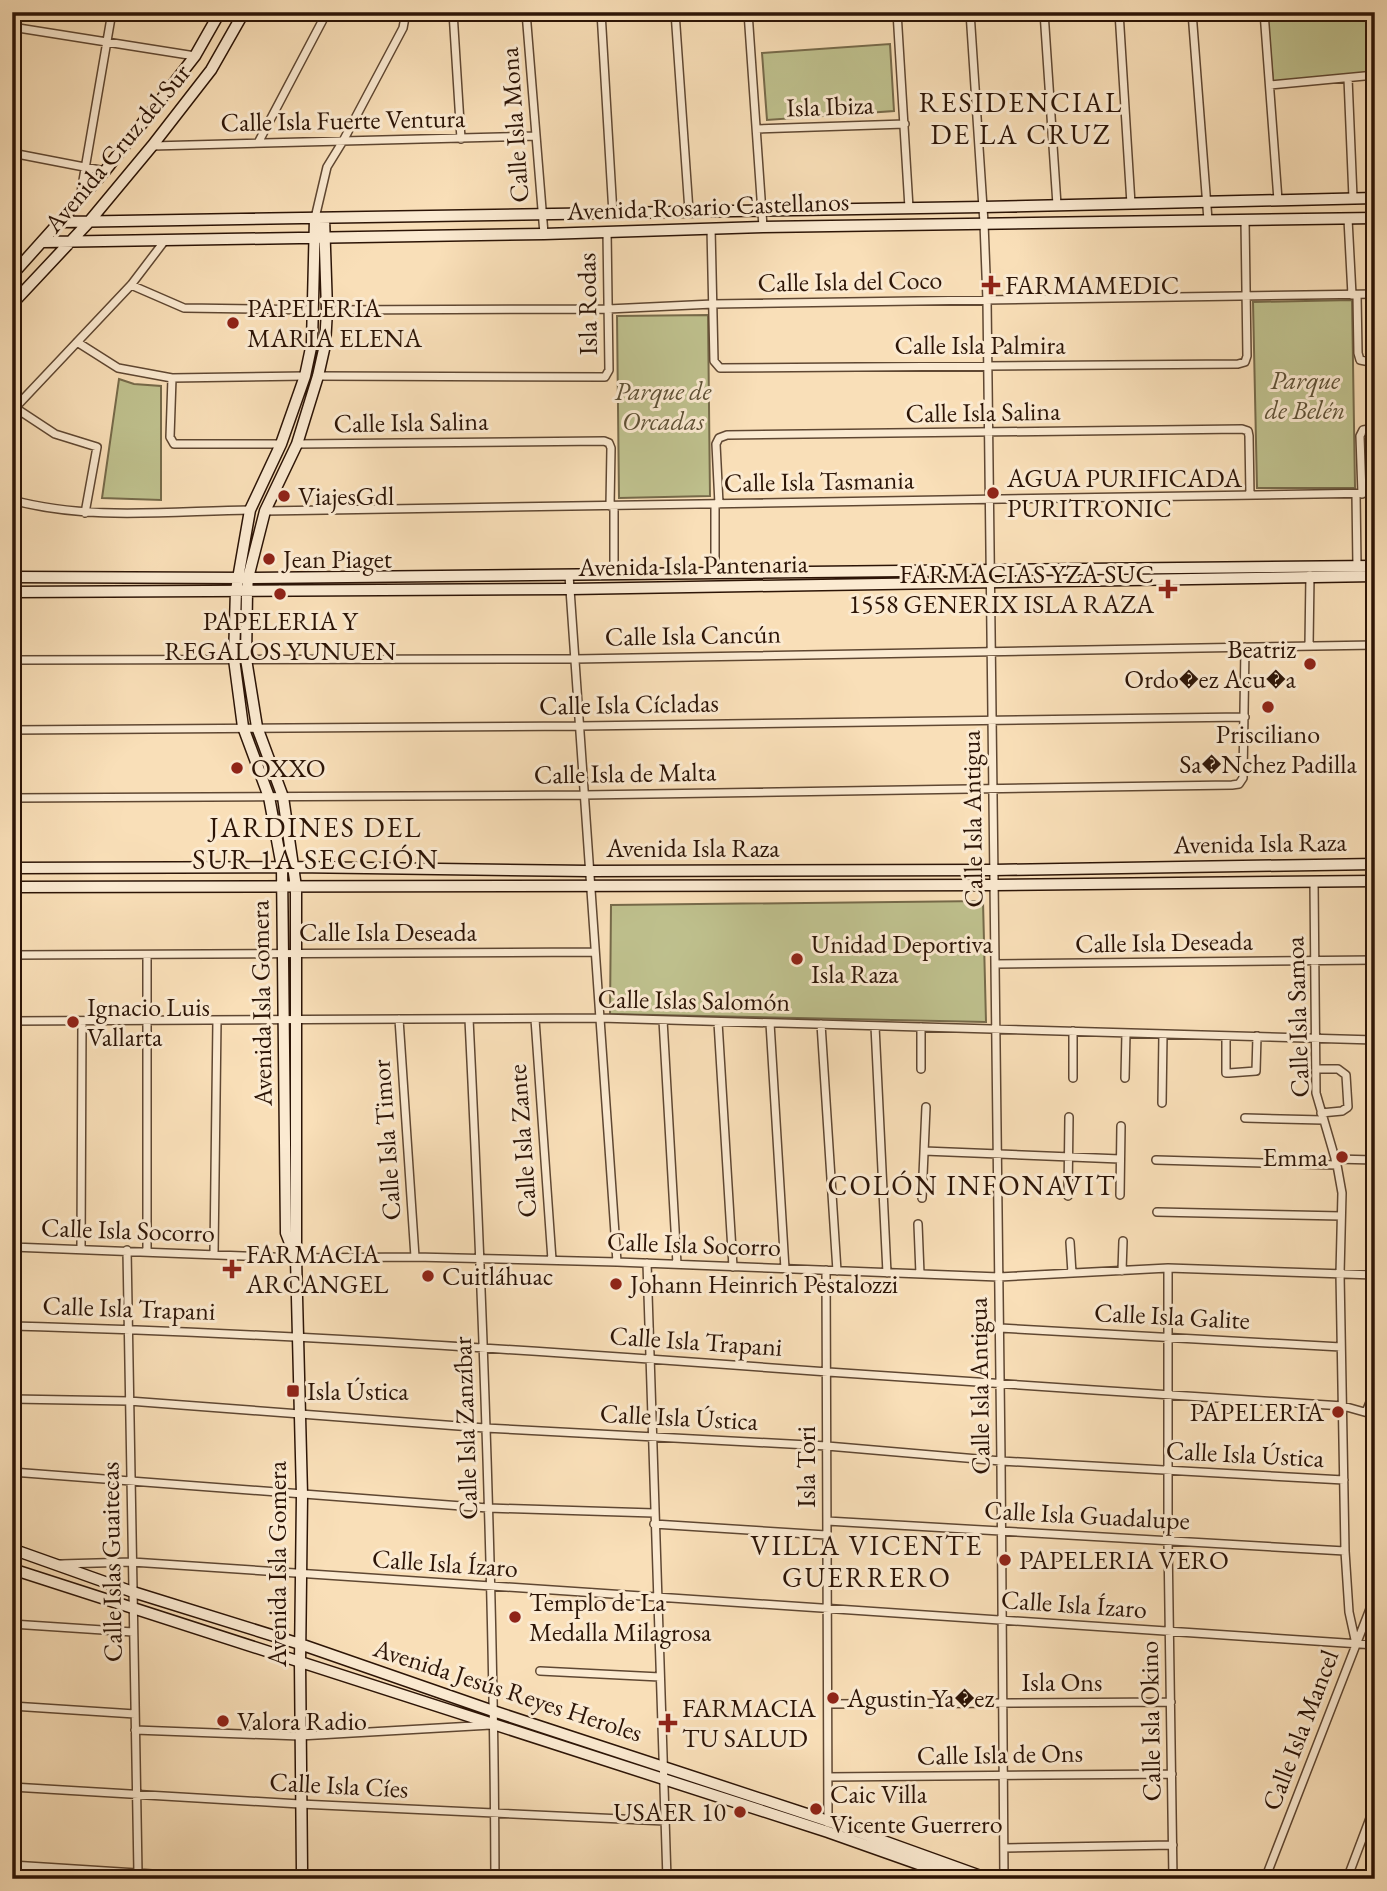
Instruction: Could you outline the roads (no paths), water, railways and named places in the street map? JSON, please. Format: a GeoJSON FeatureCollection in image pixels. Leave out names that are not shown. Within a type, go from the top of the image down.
{"type":"FeatureCollection","features":[{"type":"Feature","properties":{"kind":"street"},"geometry":{"type":"LineString","coordinates":[[79,201],[111,12]]}},
{"type":"Feature","properties":{"kind":"street","name":"Avenida Cruz del Sur"},"geometry":{"type":"LineString","coordinates":[[12,304],[88,223],[152,146],[211,70],[244,12]]}},
{"type":"Feature","properties":{"kind":"street"},"geometry":{"type":"LineString","coordinates":[[258,143],[327,12]]}},
{"type":"Feature","properties":{"kind":"street"},"geometry":{"type":"LineString","coordinates":[[319,218],[327,167],[344,141],[403,28],[406,12]]}},
{"type":"Feature","properties":{"kind":"street"},"geometry":{"type":"LineString","coordinates":[[453,12],[461,138]]}},
{"type":"Feature","properties":{"kind":"street","name":"Calle Isla Mona"},"geometry":{"type":"LineString","coordinates":[[526,12],[544,234]]}},
{"type":"Feature","properties":{"kind":"street"},"geometry":{"type":"LineString","coordinates":[[601,12],[613,214]]}},
{"type":"Feature","properties":{"kind":"street"},"geometry":{"type":"LineString","coordinates":[[675,12],[688,211]]}},
{"type":"Feature","properties":{"kind":"street"},"geometry":{"type":"LineString","coordinates":[[748,12],[763,227]]}},
{"type":"Feature","properties":{"kind":"street"},"geometry":{"type":"LineString","coordinates":[[897,12],[909,208]]}},
{"type":"Feature","properties":{"kind":"street","name":"Calle Isla Antigua"},"geometry":{"type":"LineString","coordinates":[[970,12],[987,300],[1004,1879]]}},
{"type":"Feature","properties":{"kind":"street"},"geometry":{"type":"LineString","coordinates":[[1044,12],[1057,205]]}},
{"type":"Feature","properties":{"kind":"street"},"geometry":{"type":"LineString","coordinates":[[1119,12],[1131,204]]}},
{"type":"Feature","properties":{"kind":"street"},"geometry":{"type":"LineString","coordinates":[[1192,12],[1208,220]]}},
{"type":"Feature","properties":{"kind":"street"},"geometry":{"type":"LineString","coordinates":[[1264,12],[1278,200]]}},
{"type":"Feature","properties":{"kind":"street","name":"Avenida Cruz del Sur"},"geometry":{"type":"LineString","coordinates":[[12,275],[105,171],[195,56],[217,15]]}},
{"type":"Feature","properties":{"kind":"street"},"geometry":{"type":"LineString","coordinates":[[12,27],[195,56]]}},
{"type":"Feature","properties":{"kind":"street"},"geometry":{"type":"LineString","coordinates":[[1270,85],[1375,75]]}},
{"type":"Feature","properties":{"kind":"street"},"geometry":{"type":"LineString","coordinates":[[1348,78],[1353,198]]}},
{"type":"Feature","properties":{"kind":"street","name":"Isla Ibiza"},"geometry":{"type":"LineString","coordinates":[[757,129],[905,124]]}},
{"type":"Feature","properties":{"kind":"street","name":"Calle Isla Fuerte Ventura"},"geometry":{"type":"LineString","coordinates":[[152,146],[536,136]]}},
{"type":"Feature","properties":{"kind":"street"},"geometry":{"type":"LineString","coordinates":[[12,153],[105,171]]}},
{"type":"Feature","properties":{"kind":"street","name":"Avenida Rosario Castellanos"},"geometry":{"type":"LineString","coordinates":[[60,222],[1375,198]]}},
{"type":"Feature","properties":{"kind":"street","name":"Avenida Isla Gomera"},"geometry":{"type":"LineString","coordinates":[[242,578],[265,511],[297,444],[325,345],[327,310],[319,218]]}},
{"type":"Feature","properties":{"kind":"street","name":"Avenida Rosario Castellanos"},"geometry":{"type":"LineString","coordinates":[[43,242],[1375,218]]}},
{"type":"Feature","properties":{"kind":"street"},"geometry":{"type":"LineString","coordinates":[[1348,219],[1358,353],[1360,360],[1375,363]]}},
{"type":"Feature","properties":{"kind":"street"},"geometry":{"type":"LineString","coordinates":[[1245,220],[1247,296]]}},
{"type":"Feature","properties":{"kind":"street"},"geometry":{"type":"LineString","coordinates":[[711,228],[713,304]]}},
{"type":"Feature","properties":{"kind":"street","name":"Isla Rodas"},"geometry":{"type":"LineString","coordinates":[[318,376],[608,375],[607,232]]}},
{"type":"Feature","properties":{"kind":"street","name":"Avenida Isla Gomera"},"geometry":{"type":"LineString","coordinates":[[296,1258],[286,1233],[282,867],[269,797],[243,727],[234,659],[250,510],[281,444],[305,376],[312,343],[320,236]]}},
{"type":"Feature","properties":{"kind":"street"},"geometry":{"type":"LineString","coordinates":[[85,513],[97,447],[55,434],[13,408],[131,285],[166,239]]}},
{"type":"Feature","properties":{"kind":"street"},"geometry":{"type":"LineString","coordinates":[[131,285],[184,308],[313,310]]}},
{"type":"Feature","properties":{"kind":"street","name":"Calle Isla del Coco"},"geometry":{"type":"LineString","coordinates":[[327,310],[608,309],[713,304],[1375,295]]}},
{"type":"Feature","properties":{"kind":"street","name":"Calle Isla Palmira"},"geometry":{"type":"LineString","coordinates":[[713,304],[716,366],[1238,364],[1244,362],[1247,356],[1247,296]]}},
{"type":"Feature","properties":{"kind":"street"},"geometry":{"type":"LineString","coordinates":[[77,342],[118,368],[172,378],[305,376]]}},
{"type":"Feature","properties":{"kind":"street"},"geometry":{"type":"LineString","coordinates":[[312,343],[325,345]]}},
{"type":"Feature","properties":{"kind":"street"},"geometry":{"type":"LineString","coordinates":[[172,378],[172,443],[176,446],[281,444]]}},
{"type":"Feature","properties":{"kind":"street"},"geometry":{"type":"LineString","coordinates":[[1357,566],[1360,436],[1363,430],[1375,428]]}},
{"type":"Feature","properties":{"kind":"street","name":"Calle Isla Salina"},"geometry":{"type":"LineString","coordinates":[[717,504],[716,444],[719,438],[727,435],[1248,431],[1250,495]]}},
{"type":"Feature","properties":{"kind":"street","name":"Calle Isla Salina"},"geometry":{"type":"LineString","coordinates":[[297,444],[604,441],[610,443],[612,506]]}},
{"type":"Feature","properties":{"kind":"street"},"geometry":{"type":"LineString","coordinates":[[268,473],[281,477]]}},
{"type":"Feature","properties":{"kind":"street","name":"Calle Isla Tasmania"},"geometry":{"type":"LineString","coordinates":[[265,511],[1375,493]]}},
{"type":"Feature","properties":{"kind":"street"},"geometry":{"type":"LineString","coordinates":[[12,500],[85,513],[250,510]]}},
{"type":"Feature","properties":{"kind":"street"},"geometry":{"type":"LineString","coordinates":[[715,573],[717,504]]}},
{"type":"Feature","properties":{"kind":"street"},"geometry":{"type":"LineString","coordinates":[[612,506],[614,575]]}},
{"type":"Feature","properties":{"kind":"street","name":"Avenida Isla Pantenaria"},"geometry":{"type":"LineString","coordinates":[[12,592],[570,589],[990,583],[1310,572],[1375,566]]}},
{"type":"Feature","properties":{"kind":"street","name":"Avenida Isla Pantenaria"},"geometry":{"type":"LineString","coordinates":[[12,577],[614,575],[990,569],[1310,572],[1375,576]]}},
{"type":"Feature","properties":{"kind":"street"},"geometry":{"type":"LineString","coordinates":[[1309,646],[1310,572]]}},
{"type":"Feature","properties":{"kind":"street"},"geometry":{"type":"LineString","coordinates":[[569,575],[617,1262]]}},
{"type":"Feature","properties":{"kind":"street","name":"Avenida Isla Gomera"},"geometry":{"type":"LineString","coordinates":[[241,590],[246,659],[257,727],[283,797],[296,887],[296,1258],[302,1495],[302,1876]]}},
{"type":"Feature","properties":{"kind":"street","name":"Calle Isla Cancún"},"geometry":{"type":"LineString","coordinates":[[12,660],[575,659],[1375,645]]}},
{"type":"Feature","properties":{"kind":"street"},"geometry":{"type":"LineString","coordinates":[[1245,647],[1245,717]]}},
{"type":"Feature","properties":{"kind":"street","name":"Calle Isla Cícladas"},"geometry":{"type":"LineString","coordinates":[[12,730],[1245,717]]}},
{"type":"Feature","properties":{"kind":"street","name":"Calle Isla de Malta"},"geometry":{"type":"LineString","coordinates":[[12,798],[584,795],[1239,784],[1242,778],[1245,717]]}},
{"type":"Feature","properties":{"kind":"street","name":"Avenida Isla Raza"},"geometry":{"type":"LineString","coordinates":[[12,868],[994,870],[1375,864]]}},
{"type":"Feature","properties":{"kind":"street","name":"Avenida Isla Raza"},"geometry":{"type":"LineString","coordinates":[[12,887],[994,885],[1375,881]]}},
{"type":"Feature","properties":{"kind":"street","name":"Calle Isla Samoa"},"geometry":{"type":"LineString","coordinates":[[1314,882],[1316,1093],[1342,1193],[1340,1274],[1345,1551],[1349,1612],[1356,1644]]}},
{"type":"Feature","properties":{"kind":"street","name":"Calle Isla Deseada"},"geometry":{"type":"LineString","coordinates":[[12,956],[595,951]]}},
{"type":"Feature","properties":{"kind":"street"},"geometry":{"type":"LineString","coordinates":[[147,955],[147,1251]]}},
{"type":"Feature","properties":{"kind":"street","name":"Calle Isla Deseada"},"geometry":{"type":"LineString","coordinates":[[995,964],[1375,960]]}},
{"type":"Feature","properties":{"kind":"street","name":"Calle Islas Salomón"},"geometry":{"type":"LineString","coordinates":[[13,1021],[600,1018],[1375,1040]]}},
{"type":"Feature","properties":{"kind":"street","name":"Calle Isla Timor"},"geometry":{"type":"LineString","coordinates":[[399,1019],[415,1257]]}},
{"type":"Feature","properties":{"kind":"street","name":"Calle Isla Zanzíbar"},"geometry":{"type":"LineString","coordinates":[[469,1019],[481,1259],[491,1587],[495,1879]]}},
{"type":"Feature","properties":{"kind":"street","name":"Calle Isla Zante"},"geometry":{"type":"LineString","coordinates":[[535,1019],[552,1261]]}},
{"type":"Feature","properties":{"kind":"street"},"geometry":{"type":"LineString","coordinates":[[81,1249],[82,1020]]}},
{"type":"Feature","properties":{"kind":"street"},"geometry":{"type":"LineString","coordinates":[[214,1253],[217,1020]]}},
{"type":"Feature","properties":{"kind":"street"},"geometry":{"type":"LineString","coordinates":[[663,1020],[677,1264]]}},
{"type":"Feature","properties":{"kind":"street"},"geometry":{"type":"LineString","coordinates":[[13,1021],[13,1247]]}},
{"type":"Feature","properties":{"kind":"street"},"geometry":{"type":"LineString","coordinates":[[718,1022],[733,1267]]}},
{"type":"Feature","properties":{"kind":"street"},"geometry":{"type":"LineString","coordinates":[[770,1023],[785,1269]]}},
{"type":"Feature","properties":{"kind":"street"},"geometry":{"type":"LineString","coordinates":[[821,1024],[837,1271]]}},
{"type":"Feature","properties":{"kind":"street"},"geometry":{"type":"LineString","coordinates":[[875,1026],[887,1273]]}},
{"type":"Feature","properties":{"kind":"street"},"geometry":{"type":"LineString","coordinates":[[921,1027],[921,1069]]}},
{"type":"Feature","properties":{"kind":"street"},"geometry":{"type":"LineString","coordinates":[[1073,1031],[1073,1077]]}},
{"type":"Feature","properties":{"kind":"street"},"geometry":{"type":"LineString","coordinates":[[1125,1079],[1126,1033]]}},
{"type":"Feature","properties":{"kind":"street"},"geometry":{"type":"LineString","coordinates":[[1161,1103],[1163,1034]]}},
{"type":"Feature","properties":{"kind":"street"},"geometry":{"type":"LineString","coordinates":[[1226,1035],[1226,1073],[1256,1071],[1257,1036]]}},
{"type":"Feature","properties":{"kind":"street"},"geometry":{"type":"LineString","coordinates":[[1245,1118],[1322,1117],[1348,1107],[1346,1075],[1338,1069],[1317,1069]]}},
{"type":"Feature","properties":{"kind":"street"},"geometry":{"type":"LineString","coordinates":[[922,1198],[926,1107]]}},
{"type":"Feature","properties":{"kind":"street"},"geometry":{"type":"LineString","coordinates":[[1068,1196],[1069,1117]]}},
{"type":"Feature","properties":{"kind":"street"},"geometry":{"type":"LineString","coordinates":[[1120,1195],[1121,1126]]}},
{"type":"Feature","properties":{"kind":"street"},"geometry":{"type":"LineString","coordinates":[[924,1151],[1120,1159]]}},
{"type":"Feature","properties":{"kind":"street"},"geometry":{"type":"LineString","coordinates":[[1156,1160],[1375,1160]]}},
{"type":"Feature","properties":{"kind":"street"},"geometry":{"type":"LineString","coordinates":[[1157,1212],[1341,1216]]}},
{"type":"Feature","properties":{"kind":"street"},"geometry":{"type":"LineString","coordinates":[[918,1224],[920,1274]]}},
{"type":"Feature","properties":{"kind":"street"},"geometry":{"type":"LineString","coordinates":[[1122,1271],[1123,1241]]}},
{"type":"Feature","properties":{"kind":"street"},"geometry":{"type":"LineString","coordinates":[[1070,1242],[1072,1273]]}},
{"type":"Feature","properties":{"kind":"street","name":"Calle Isla Socorro"},"geometry":{"type":"LineString","coordinates":[[13,1247],[296,1258],[415,1257],[617,1262],[999,1277],[1168,1268],[1375,1275]]}},
{"type":"Feature","properties":{"kind":"street","name":"Calle Islas Guaitecas"},"geometry":{"type":"LineString","coordinates":[[127,1250],[138,1873]]}},
{"type":"Feature","properties":{"kind":"street"},"geometry":{"type":"LineString","coordinates":[[647,1263],[667,1879]]}},
{"type":"Feature","properties":{"kind":"street","name":"Calle Isla Okino"},"geometry":{"type":"LineString","coordinates":[[1168,1268],[1168,1541],[1173,1879]]}},
{"type":"Feature","properties":{"kind":"street","name":"Isla Tori"},"geometry":{"type":"LineString","coordinates":[[825,1270],[828,1827]]}},
{"type":"Feature","properties":{"kind":"street","name":"Calle Isla Trapani"},"geometry":{"type":"LineString","coordinates":[[12,1326],[298,1335],[649,1357],[1343,1406],[1371,1413]]}},
{"type":"Feature","properties":{"kind":"street","name":"Calle Isla Galite"},"geometry":{"type":"LineString","coordinates":[[1000,1328],[1341,1347]]}},
{"type":"Feature","properties":{"kind":"street"},"geometry":{"type":"LineString","coordinates":[[1371,1413],[1375,1390]]}},
{"type":"Feature","properties":{"kind":"street","name":"Calle Isla Ústica"},"geometry":{"type":"LineString","coordinates":[[12,1399],[129,1401],[485,1428],[827,1446],[1001,1461],[1344,1480]]}},
{"type":"Feature","properties":{"kind":"street"},"geometry":{"type":"LineString","coordinates":[[12,1472],[488,1508],[654,1513]]}},
{"type":"Feature","properties":{"kind":"street","name":"Calle Isla Guadalupe"},"geometry":{"type":"LineString","coordinates":[[827,1521],[1345,1551]]}},
{"type":"Feature","properties":{"kind":"street"},"geometry":{"type":"LineString","coordinates":[[654,1524],[827,1535]]}},
{"type":"Feature","properties":{"kind":"street","name":"Avenida Jesús Reyes Heroles"},"geometry":{"type":"LineString","coordinates":[[12,1549],[132,1592],[300,1644],[493,1711],[663,1765],[961,1879]]}},
{"type":"Feature","properties":{"kind":"street","name":"Calle Isla Ízaro"},"geometry":{"type":"LineString","coordinates":[[57,1564],[132,1562],[1375,1645]]}},
{"type":"Feature","properties":{"kind":"street","name":"Avenida Jesús Reyes Heroles"},"geometry":{"type":"LineString","coordinates":[[12,1569],[663,1779],[828,1827],[989,1879]]}},
{"type":"Feature","properties":{"kind":"street","name":"Calle Isla Mancel"},"geometry":{"type":"LineString","coordinates":[[1265,1879],[1375,1595]]}},
{"type":"Feature","properties":{"kind":"street"},"geometry":{"type":"LineString","coordinates":[[12,1624],[133,1632]]}},
{"type":"Feature","properties":{"kind":"street"},"geometry":{"type":"LineString","coordinates":[[540,1671],[660,1677]]}},
{"type":"Feature","properties":{"kind":"street","name":"Isla Ons"},"geometry":{"type":"LineString","coordinates":[[828,1704],[1171,1702]]}},
{"type":"Feature","properties":{"kind":"street"},"geometry":{"type":"LineString","coordinates":[[12,1706],[135,1714]]}},
{"type":"Feature","properties":{"kind":"street"},"geometry":{"type":"LineString","coordinates":[[135,1730],[300,1736],[494,1725]]}},
{"type":"Feature","properties":{"kind":"street","name":"Calle Isla de Ons"},"geometry":{"type":"LineString","coordinates":[[828,1777],[1172,1774]]}},
{"type":"Feature","properties":{"kind":"street","name":"Calle Isla Cíes"},"geometry":{"type":"LineString","coordinates":[[12,1787],[665,1821]]}},
{"type":"Feature","properties":{"kind":"street"},"geometry":{"type":"LineString","coordinates":[[1347,1879],[1375,1805]]}},
{"type":"Feature","properties":{"kind":"street"},"geometry":{"type":"LineString","coordinates":[[1004,1847],[1173,1845]]}},
{"type":"Feature","properties":{"kind":"street"},"geometry":{"type":"LineString","coordinates":[[12,1865],[230,1879]]}},
{"type":"Feature","properties":{"kind":"place","name":"FARMAMEDIC"},"geometry":{"type":"Point","coordinates":[991,285]}},
{"type":"Feature","properties":{"kind":"place","name":"PAPELERIA MARIA ELENA"},"geometry":{"type":"Point","coordinates":[233,323]}},
{"type":"Feature","properties":{"kind":"place","name":"AGUA PURIFICADA PURITRONIC"},"geometry":{"type":"Point","coordinates":[993,493]}},
{"type":"Feature","properties":{"kind":"place","name":"ViajesGdl"},"geometry":{"type":"Point","coordinates":[284,496]}},
{"type":"Feature","properties":{"kind":"place","name":"Jean Piaget"},"geometry":{"type":"Point","coordinates":[269,559]}},
{"type":"Feature","properties":{"kind":"place","name":"FARMACIAS YZA SUC 1558 GENERIX ISLA RAZA"},"geometry":{"type":"Point","coordinates":[1168,589]}},
{"type":"Feature","properties":{"kind":"place","name":"PAPELERIA Y REGALOS YUNUEN"},"geometry":{"type":"Point","coordinates":[280,594]}},
{"type":"Feature","properties":{"kind":"place","name":"Beatriz Ordo�ez Acu�a"},"geometry":{"type":"Point","coordinates":[1310,664]}},
{"type":"Feature","properties":{"kind":"place","name":"Prisciliano Sa�Nchez Padilla"},"geometry":{"type":"Point","coordinates":[1268,707]}},
{"type":"Feature","properties":{"kind":"place","name":"OXXO"},"geometry":{"type":"Point","coordinates":[237,768]}},
{"type":"Feature","properties":{"kind":"place","name":"Unidad Deportiva Isla Raza"},"geometry":{"type":"Point","coordinates":[797,959]}},
{"type":"Feature","properties":{"kind":"place","name":"Ignacio Luis Vallarta"},"geometry":{"type":"Point","coordinates":[73,1022]}},
{"type":"Feature","properties":{"kind":"place","name":"Emma"},"geometry":{"type":"Point","coordinates":[1342,1157]}},
{"type":"Feature","properties":{"kind":"place","name":"FARMACIA ARCANGEL"},"geometry":{"type":"Point","coordinates":[232,1269]}},
{"type":"Feature","properties":{"kind":"place","name":"Cuitláhuac"},"geometry":{"type":"Point","coordinates":[428,1276]}},
{"type":"Feature","properties":{"kind":"place","name":"Johann Heinrich Pestalozzi"},"geometry":{"type":"Point","coordinates":[616,1284]}},
{"type":"Feature","properties":{"kind":"place","name":"Isla Ústica"},"geometry":{"type":"Point","coordinates":[293,1391]}},
{"type":"Feature","properties":{"kind":"place","name":"PAPELERIA"},"geometry":{"type":"Point","coordinates":[1338,1412]}},
{"type":"Feature","properties":{"kind":"place","name":"PAPELERIA VERO"},"geometry":{"type":"Point","coordinates":[1005,1560]}},
{"type":"Feature","properties":{"kind":"place","name":"Templo de La Medalla Milagrosa"},"geometry":{"type":"Point","coordinates":[515,1617]}},
{"type":"Feature","properties":{"kind":"place","name":"Agustin Ya�ez"},"geometry":{"type":"Point","coordinates":[833,1698]}},
{"type":"Feature","properties":{"kind":"place","name":"Valora Radio"},"geometry":{"type":"Point","coordinates":[223,1721]}},
{"type":"Feature","properties":{"kind":"place","name":"FARMACIA TU SALUD"},"geometry":{"type":"Point","coordinates":[668,1723]}},
{"type":"Feature","properties":{"kind":"place","name":"Caic Villa Vicente Guerrero"},"geometry":{"type":"Point","coordinates":[816,1809]}},
{"type":"Feature","properties":{"kind":"place","name":"USAER 10"},"geometry":{"type":"Point","coordinates":[740,1812]}},
{"type":"Feature","properties":{"kind":"district","name":"RESIDENCIAL DE LA CRUZ"},"geometry":{"type":"Point","coordinates":[1021,118]}},
{"type":"Feature","properties":{"kind":"district","name":"JARDINES DEL SUR 1A SECCIÓN"},"geometry":{"type":"Point","coordinates":[316,843]}},
{"type":"Feature","properties":{"kind":"district","name":"COLÓN INFONAVIT"},"geometry":{"type":"Point","coordinates":[972,1185]}},
{"type":"Feature","properties":{"kind":"district","name":"VILLA VICENTE GUERRERO"},"geometry":{"type":"Point","coordinates":[867,1561]}},
{"type":"Feature","properties":{"kind":"park label","name":"Parque de Belén"},"geometry":{"type":"Point","coordinates":[1305,395]}},
{"type":"Feature","properties":{"kind":"park label","name":"Parque de Orcadas"},"geometry":{"type":"Point","coordinates":[663,406]}}]}
